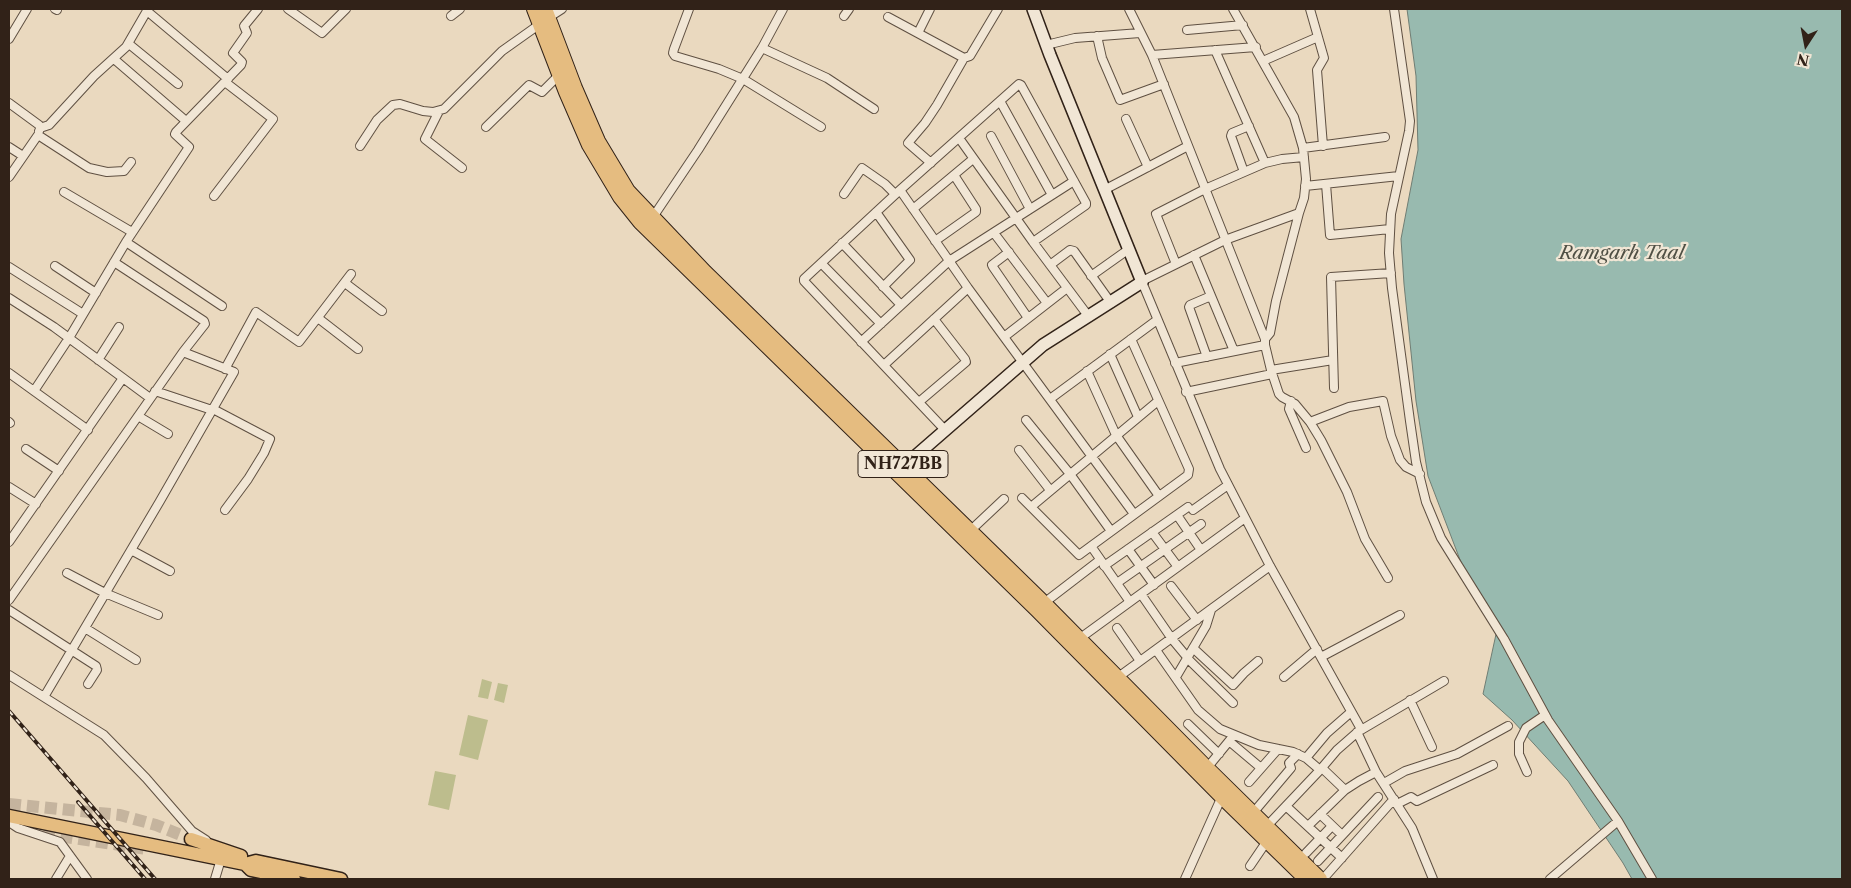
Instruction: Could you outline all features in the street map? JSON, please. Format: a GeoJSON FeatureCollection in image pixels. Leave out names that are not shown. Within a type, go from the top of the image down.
{"type":"FeatureCollection","features":[{"type":"Feature","properties":{"kind":"highway","name":"NH727BB"},"geometry":{"type":"LineString","coordinates":[[534,9],[544,17],[598,141],[628,191],[705,272],[1044,603],[1207,768],[1224,792],[1253,813],[1322,879]]}},
{"type":"Feature","properties":{"kind":"highway","name":"NH727BB"},"geometry":{"type":"LineString","coordinates":[[544,17],[560,75],[589,145],[620,197],[640,222],[1224,792],[1267,841],[1306,879]]}},
{"type":"Feature","properties":{"kind":"main road"},"geometry":{"type":"LineString","coordinates":[[9,816],[220,859],[341,879]]}},
{"type":"Feature","properties":{"kind":"main road"},"geometry":{"type":"LineString","coordinates":[[9,822],[26,826]]}},
{"type":"Feature","properties":{"kind":"main road"},"geometry":{"type":"LineString","coordinates":[[191,839],[220,859]]}},
{"type":"Feature","properties":{"kind":"main road"},"geometry":{"type":"LineString","coordinates":[[250,864],[294,879]]}},
{"type":"Feature","properties":{"kind":"street"},"geometry":{"type":"LineString","coordinates":[[9,39],[27,9]]}},
{"type":"Feature","properties":{"kind":"street"},"geometry":{"type":"LineString","coordinates":[[34,391],[69,338],[132,232],[189,147],[175,133],[242,64],[233,53],[247,33],[244,26],[258,9]]}},
{"type":"Feature","properties":{"kind":"street"},"geometry":{"type":"LineString","coordinates":[[288,9],[322,33],[346,9]]}},
{"type":"Feature","properties":{"kind":"street"},"geometry":{"type":"LineString","coordinates":[[451,16],[460,9]]}},
{"type":"Feature","properties":{"kind":"street"},"geometry":{"type":"LineString","coordinates":[[462,168],[424,139],[440,111],[452,102],[502,51],[544,17],[562,9]]}},
{"type":"Feature","properties":{"kind":"street"},"geometry":{"type":"LineString","coordinates":[[689,9],[674,49],[673,53],[675,56],[743,78],[821,127]]}},
{"type":"Feature","properties":{"kind":"street"},"geometry":{"type":"LineString","coordinates":[[653,217],[698,150],[762,48],[783,9]]}},
{"type":"Feature","properties":{"kind":"street"},"geometry":{"type":"LineString","coordinates":[[918,33],[930,9]]}},
{"type":"Feature","properties":{"kind":"street"},"geometry":{"type":"LineString","coordinates":[[931,163],[908,143],[937,105],[964,58],[970,56],[998,9]]}},
{"type":"Feature","properties":{"kind":"street"},"geometry":{"type":"LineString","coordinates":[[1033,9],[1186,392],[1228,485],[1270,566],[1351,712],[1376,772],[1412,828],[1433,879]]}},
{"type":"Feature","properties":{"kind":"street"},"geometry":{"type":"LineString","coordinates":[[1129,9],[1152,55],[1226,240],[1265,342],[1279,394],[1291,401],[1310,422],[1347,492],[1365,539],[1388,578]]}},
{"type":"Feature","properties":{"kind":"street"},"geometry":{"type":"LineString","coordinates":[[1175,364],[1265,342],[1270,333],[1276,301],[1305,186],[1303,148],[1294,117],[1233,9]]}},
{"type":"Feature","properties":{"kind":"street"},"geometry":{"type":"LineString","coordinates":[[1310,9],[1324,58],[1317,70],[1323,146]]}},
{"type":"Feature","properties":{"kind":"street"},"geometry":{"type":"LineString","coordinates":[[1394,9],[1410,121],[1390,229],[1391,275],[1410,421],[1426,502],[1442,538],[1504,639],[1545,715],[1618,821],[1652,879]]}},
{"type":"Feature","properties":{"kind":"street"},"geometry":{"type":"LineString","coordinates":[[9,177],[39,132],[49,125],[94,76],[129,44],[148,10],[272,117],[214,196]]}},
{"type":"Feature","properties":{"kind":"street"},"geometry":{"type":"LineString","coordinates":[[888,17],[964,58]]}},
{"type":"Feature","properties":{"kind":"street"},"geometry":{"type":"LineString","coordinates":[[1187,30],[1243,26]]}},
{"type":"Feature","properties":{"kind":"street"},"geometry":{"type":"LineString","coordinates":[[1046,45],[1062,40],[1140,33]]}},
{"type":"Feature","properties":{"kind":"street"},"geometry":{"type":"LineString","coordinates":[[1097,36],[1102,58],[1120,100],[1164,84]]}},
{"type":"Feature","properties":{"kind":"street"},"geometry":{"type":"LineString","coordinates":[[1263,60],[1318,36]]}},
{"type":"Feature","properties":{"kind":"street"},"geometry":{"type":"LineString","coordinates":[[129,44],[178,84]]}},
{"type":"Feature","properties":{"kind":"street"},"geometry":{"type":"LineString","coordinates":[[1152,55],[1256,47]]}},
{"type":"Feature","properties":{"kind":"street"},"geometry":{"type":"LineString","coordinates":[[762,48],[828,78],[874,109]]}},
{"type":"Feature","properties":{"kind":"street"},"geometry":{"type":"LineString","coordinates":[[1215,50],[1265,163]]}},
{"type":"Feature","properties":{"kind":"street"},"geometry":{"type":"LineString","coordinates":[[114,59],[186,121]]}},
{"type":"Feature","properties":{"kind":"street"},"geometry":{"type":"LineString","coordinates":[[486,127],[529,85],[542,92],[560,75]]}},
{"type":"Feature","properties":{"kind":"street"},"geometry":{"type":"LineString","coordinates":[[945,430],[804,281],[805,278],[897,192],[1019,84],[1086,203],[1086,205],[1032,242]]}},
{"type":"Feature","properties":{"kind":"street"},"geometry":{"type":"LineString","coordinates":[[1000,101],[1052,195]]}},
{"type":"Feature","properties":{"kind":"street"},"geometry":{"type":"LineString","coordinates":[[9,103],[39,124],[39,132]]}},
{"type":"Feature","properties":{"kind":"street"},"geometry":{"type":"LineString","coordinates":[[360,146],[378,120],[393,105],[400,104],[423,111],[440,111]]}},
{"type":"Feature","properties":{"kind":"street"},"geometry":{"type":"LineString","coordinates":[[1126,119],[1148,166]]}},
{"type":"Feature","properties":{"kind":"street"},"geometry":{"type":"LineString","coordinates":[[1244,172],[1231,136],[1232,133],[1249,126]]}},
{"type":"Feature","properties":{"kind":"street"},"geometry":{"type":"LineString","coordinates":[[39,132],[89,168],[107,172],[124,171],[131,162]]}},
{"type":"Feature","properties":{"kind":"street"},"geometry":{"type":"LineString","coordinates":[[991,136],[1030,209]]}},
{"type":"Feature","properties":{"kind":"street"},"geometry":{"type":"LineString","coordinates":[[959,138],[1032,242],[1089,317]]}},
{"type":"Feature","properties":{"kind":"street"},"geometry":{"type":"LineString","coordinates":[[1303,148],[1385,138]]}},
{"type":"Feature","properties":{"kind":"street"},"geometry":{"type":"LineString","coordinates":[[1104,190],[1188,146]]}},
{"type":"Feature","properties":{"kind":"street"},"geometry":{"type":"LineString","coordinates":[[9,147],[23,156]]}},
{"type":"Feature","properties":{"kind":"street"},"geometry":{"type":"LineString","coordinates":[[1176,264],[1156,215],[1205,189],[1265,163],[1304,157]]}},
{"type":"Feature","properties":{"kind":"street"},"geometry":{"type":"LineString","coordinates":[[913,209],[973,159]]}},
{"type":"Feature","properties":{"kind":"street"},"geometry":{"type":"LineString","coordinates":[[844,194],[862,168],[897,192],[913,209],[968,288],[1134,514]]}},
{"type":"Feature","properties":{"kind":"street"},"geometry":{"type":"LineString","coordinates":[[935,241],[976,212],[976,209],[954,175]]}},
{"type":"Feature","properties":{"kind":"street"},"geometry":{"type":"LineString","coordinates":[[1305,186],[1399,176]]}},
{"type":"Feature","properties":{"kind":"street"},"geometry":{"type":"LineString","coordinates":[[861,342],[949,261],[1074,181]]}},
{"type":"Feature","properties":{"kind":"street"},"geometry":{"type":"LineString","coordinates":[[1326,184],[1330,234],[1390,229]]}},
{"type":"Feature","properties":{"kind":"street"},"geometry":{"type":"LineString","coordinates":[[64,192],[132,232]]}},
{"type":"Feature","properties":{"kind":"street"},"geometry":{"type":"LineString","coordinates":[[876,212],[910,260],[883,287]]}},
{"type":"Feature","properties":{"kind":"street"},"geometry":{"type":"LineString","coordinates":[[904,466],[1043,345],[1142,282],[1176,264],[1226,240],[1299,213]]}},
{"type":"Feature","properties":{"kind":"street"},"geometry":{"type":"LineString","coordinates":[[994,233],[1047,303]]}},
{"type":"Feature","properties":{"kind":"street"},"geometry":{"type":"LineString","coordinates":[[126,242],[222,306]]}},
{"type":"Feature","properties":{"kind":"street"},"geometry":{"type":"LineString","coordinates":[[842,243],[901,305]]}},
{"type":"Feature","properties":{"kind":"street"},"geometry":{"type":"LineString","coordinates":[[1091,276],[1129,249]]}},
{"type":"Feature","properties":{"kind":"street"},"geometry":{"type":"LineString","coordinates":[[1050,264],[1072,250],[1111,303]]}},
{"type":"Feature","properties":{"kind":"street"},"geometry":{"type":"LineString","coordinates":[[1009,252],[992,267],[1028,318]]}},
{"type":"Feature","properties":{"kind":"street"},"geometry":{"type":"LineString","coordinates":[[1194,255],[1234,351]]}},
{"type":"Feature","properties":{"kind":"street"},"geometry":{"type":"LineString","coordinates":[[9,600],[150,398],[205,324],[204,321],[114,262]]}},
{"type":"Feature","properties":{"kind":"street"},"geometry":{"type":"LineString","coordinates":[[821,262],[880,324]]}},
{"type":"Feature","properties":{"kind":"street"},"geometry":{"type":"LineString","coordinates":[[9,266],[83,314]]}},
{"type":"Feature","properties":{"kind":"street"},"geometry":{"type":"LineString","coordinates":[[55,266],[96,293]]}},
{"type":"Feature","properties":{"kind":"street"},"geometry":{"type":"LineString","coordinates":[[225,369],[256,312],[298,342],[352,274]]}},
{"type":"Feature","properties":{"kind":"street"},"geometry":{"type":"LineString","coordinates":[[1334,388],[1332,277],[1391,275]]}},
{"type":"Feature","properties":{"kind":"street"},"geometry":{"type":"LineString","coordinates":[[345,283],[382,311]]}},
{"type":"Feature","properties":{"kind":"street"},"geometry":{"type":"LineString","coordinates":[[884,365],[968,288]]}},
{"type":"Feature","properties":{"kind":"street"},"geometry":{"type":"LineString","coordinates":[[1004,337],[1067,288]]}},
{"type":"Feature","properties":{"kind":"street"},"geometry":{"type":"LineString","coordinates":[[1208,357],[1189,307],[1211,296]]}},
{"type":"Feature","properties":{"kind":"street"},"geometry":{"type":"LineString","coordinates":[[9,298],[69,338],[150,398]]}},
{"type":"Feature","properties":{"kind":"street"},"geometry":{"type":"LineString","coordinates":[[318,318],[358,349]]}},
{"type":"Feature","properties":{"kind":"street"},"geometry":{"type":"LineString","coordinates":[[919,402],[966,362],[934,319]]}},
{"type":"Feature","properties":{"kind":"street"},"geometry":{"type":"LineString","coordinates":[[1050,399],[1157,320]]}},
{"type":"Feature","properties":{"kind":"street"},"geometry":{"type":"LineString","coordinates":[[98,360],[119,327]]}},
{"type":"Feature","properties":{"kind":"street"},"geometry":{"type":"LineString","coordinates":[[1022,498],[1077,554],[1080,554],[1188,475],[1189,471],[1132,339]]}},
{"type":"Feature","properties":{"kind":"street"},"geometry":{"type":"LineString","coordinates":[[44,697],[234,372],[183,352]]}},
{"type":"Feature","properties":{"kind":"street"},"geometry":{"type":"LineString","coordinates":[[1110,354],[1138,417]]}},
{"type":"Feature","properties":{"kind":"street"},"geometry":{"type":"LineString","coordinates":[[1186,392],[1333,360]]}},
{"type":"Feature","properties":{"kind":"street"},"geometry":{"type":"LineString","coordinates":[[1087,371],[1116,435],[1159,496]]}},
{"type":"Feature","properties":{"kind":"street"},"geometry":{"type":"LineString","coordinates":[[9,373],[88,430]]}},
{"type":"Feature","properties":{"kind":"street"},"geometry":{"type":"LineString","coordinates":[[9,542],[123,378]]}},
{"type":"Feature","properties":{"kind":"street"},"geometry":{"type":"LineString","coordinates":[[155,391],[212,410],[270,439],[248,479],[225,510]]}},
{"type":"Feature","properties":{"kind":"street"},"geometry":{"type":"LineString","coordinates":[[1031,507],[1158,401]]}},
{"type":"Feature","properties":{"kind":"street"},"geometry":{"type":"LineString","coordinates":[[1291,401],[1289,409],[1306,448]]}},
{"type":"Feature","properties":{"kind":"street"},"geometry":{"type":"LineString","coordinates":[[1310,422],[1349,408],[1383,401],[1391,436],[1400,460],[1406,467],[1420,474]]}},
{"type":"Feature","properties":{"kind":"street"},"geometry":{"type":"LineString","coordinates":[[138,416],[168,434]]}},
{"type":"Feature","properties":{"kind":"street"},"geometry":{"type":"LineString","coordinates":[[1026,420],[1070,474],[1111,531]]}},
{"type":"Feature","properties":{"kind":"street"},"geometry":{"type":"LineString","coordinates":[[26,449],[59,471]]}},
{"type":"Feature","properties":{"kind":"street"},"geometry":{"type":"LineString","coordinates":[[1018,450],[1050,490]]}},
{"type":"Feature","properties":{"kind":"street"},"geometry":{"type":"LineString","coordinates":[[1044,603],[1102,563],[1128,549],[1177,515],[1228,485]]}},
{"type":"Feature","properties":{"kind":"street"},"geometry":{"type":"LineString","coordinates":[[9,487],[36,504]]}},
{"type":"Feature","properties":{"kind":"street"},"geometry":{"type":"LineString","coordinates":[[970,532],[1004,499]]}},
{"type":"Feature","properties":{"kind":"street"},"geometry":{"type":"LineString","coordinates":[[1177,515],[1201,550]]}},
{"type":"Feature","properties":{"kind":"street"},"geometry":{"type":"LineString","coordinates":[[1079,639],[1245,518]]}},
{"type":"Feature","properties":{"kind":"street"},"geometry":{"type":"LineString","coordinates":[[1117,584],[1201,524]]}},
{"type":"Feature","properties":{"kind":"street"},"geometry":{"type":"LineString","coordinates":[[1152,532],[1178,567]]}},
{"type":"Feature","properties":{"kind":"street"},"geometry":{"type":"LineString","coordinates":[[1091,546],[1130,602]]}},
{"type":"Feature","properties":{"kind":"street"},"geometry":{"type":"LineString","coordinates":[[1128,549],[1154,585]]}},
{"type":"Feature","properties":{"kind":"street"},"geometry":{"type":"LineString","coordinates":[[131,550],[170,571]]}},
{"type":"Feature","properties":{"kind":"street"},"geometry":{"type":"LineString","coordinates":[[1117,678],[1270,566]]}},
{"type":"Feature","properties":{"kind":"street"},"geometry":{"type":"LineString","coordinates":[[67,573],[106,593],[158,615]]}},
{"type":"Feature","properties":{"kind":"street"},"geometry":{"type":"LineString","coordinates":[[1171,586],[1197,620]]}},
{"type":"Feature","properties":{"kind":"street"},"geometry":{"type":"LineString","coordinates":[[1141,594],[1187,658],[1233,703]]}},
{"type":"Feature","properties":{"kind":"street"},"geometry":{"type":"LineString","coordinates":[[9,610],[98,668],[88,684]]}},
{"type":"Feature","properties":{"kind":"street"},"geometry":{"type":"LineString","coordinates":[[1176,677],[1206,626],[1211,610]]}},
{"type":"Feature","properties":{"kind":"street"},"geometry":{"type":"LineString","coordinates":[[1321,657],[1400,615]]}},
{"type":"Feature","properties":{"kind":"street"},"geometry":{"type":"LineString","coordinates":[[85,628],[136,660]]}},
{"type":"Feature","properties":{"kind":"street"},"geometry":{"type":"LineString","coordinates":[[1117,628],[1140,661]]}},
{"type":"Feature","properties":{"kind":"street"},"geometry":{"type":"LineString","coordinates":[[1193,648],[1233,685],[1258,662]]}},
{"type":"Feature","properties":{"kind":"street"},"geometry":{"type":"LineString","coordinates":[[1284,678],[1316,649]]}},
{"type":"Feature","properties":{"kind":"street"},"geometry":{"type":"LineString","coordinates":[[1156,650],[1201,713],[1232,738],[1261,768]]}},
{"type":"Feature","properties":{"kind":"street"},"geometry":{"type":"LineString","coordinates":[[9,675],[104,735],[220,859],[215,879]]}},
{"type":"Feature","properties":{"kind":"street"},"geometry":{"type":"LineString","coordinates":[[1266,827],[1337,750],[1359,731],[1444,681]]}},
{"type":"Feature","properties":{"kind":"street"},"geometry":{"type":"LineString","coordinates":[[1410,700],[1432,747]]}},
{"type":"Feature","properties":{"kind":"street"},"geometry":{"type":"LineString","coordinates":[[1306,758],[1328,733],[1351,712]]}},
{"type":"Feature","properties":{"kind":"street"},"geometry":{"type":"LineString","coordinates":[[1526,772],[1519,754],[1518,742],[1526,728],[1545,715]]}},
{"type":"Feature","properties":{"kind":"street"},"geometry":{"type":"LineString","coordinates":[[1188,724],[1219,754]]}},
{"type":"Feature","properties":{"kind":"street"},"geometry":{"type":"LineString","coordinates":[[1384,784],[1405,771],[1457,754],[1508,726]]}},
{"type":"Feature","properties":{"kind":"street"},"geometry":{"type":"LineString","coordinates":[[1232,738],[1298,754],[1321,769],[1345,790]]}},
{"type":"Feature","properties":{"kind":"street"},"geometry":{"type":"LineString","coordinates":[[1207,768],[1232,738]]}},
{"type":"Feature","properties":{"kind":"street"},"geometry":{"type":"LineString","coordinates":[[1249,782],[1278,749]]}},
{"type":"Feature","properties":{"kind":"street"},"geometry":{"type":"LineString","coordinates":[[1253,813],[1291,768],[1289,764],[1298,754]]}},
{"type":"Feature","properties":{"kind":"street"},"geometry":{"type":"LineString","coordinates":[[1322,879],[1395,801],[1411,797],[1417,800],[1493,765]]}},
{"type":"Feature","properties":{"kind":"street"},"geometry":{"type":"LineString","coordinates":[[1308,826],[1345,790],[1376,772]]}},
{"type":"Feature","properties":{"kind":"street"},"geometry":{"type":"LineString","coordinates":[[1185,879],[1224,792]]}},
{"type":"Feature","properties":{"kind":"street"},"geometry":{"type":"LineString","coordinates":[[1318,861],[1378,797]]}},
{"type":"Feature","properties":{"kind":"street"},"geometry":{"type":"LineString","coordinates":[[1286,807],[1342,858]]}},
{"type":"Feature","properties":{"kind":"street"},"geometry":{"type":"LineString","coordinates":[[1320,814],[1342,836]]}},
{"type":"Feature","properties":{"kind":"street"},"geometry":{"type":"LineString","coordinates":[[1550,879],[1618,821]]}},
{"type":"Feature","properties":{"kind":"street"},"geometry":{"type":"LineString","coordinates":[[9,822],[18,828],[63,844],[87,879]]}},
{"type":"Feature","properties":{"kind":"street"},"geometry":{"type":"LineString","coordinates":[[1352,825],[1363,835]]}},
{"type":"Feature","properties":{"kind":"street"},"geometry":{"type":"LineString","coordinates":[[1306,853],[1332,826]]}},
{"type":"Feature","properties":{"kind":"street"},"geometry":{"type":"LineString","coordinates":[[1250,866],[1267,841]]}},
{"type":"Feature","properties":{"kind":"street"},"geometry":{"type":"LineString","coordinates":[[56,879],[70,856]]}},
{"type":"Feature","properties":{"kind":"green space"},"geometry":{"type":"Polygon","coordinates":[[[482,679],[492,682],[488,699],[478,697],[482,679]]]}},
{"type":"Feature","properties":{"kind":"green space"},"geometry":{"type":"Polygon","coordinates":[[[498,683],[508,685],[504,703],[494,700],[498,683]]]}},
{"type":"Feature","properties":{"kind":"green space"},"geometry":{"type":"Polygon","coordinates":[[[468,715],[488,720],[478,760],[459,755],[468,715]]]}},
{"type":"Feature","properties":{"kind":"green space"},"geometry":{"type":"Polygon","coordinates":[[[435,771],[456,775],[449,810],[428,805],[435,771]]]}},
{"type":"Feature","properties":{"kind":"water","name":"Ramgarh Taal"},"geometry":{"type":"Polygon","coordinates":[[[1407,9],[1842,9],[1842,879],[1632,879],[1568,781],[1512,720],[1483,694],[1498,625],[1467,578],[1428,476],[1416,401],[1401,239],[1418,150],[1416,76],[1407,9]]]}},
{"type":"Feature","properties":{"kind":"tunnel"},"geometry":{"type":"LineString","coordinates":[[9,804],[120,815],[156,825],[191,839]]}},
{"type":"Feature","properties":{"kind":"tunnel"},"geometry":{"type":"LineString","coordinates":[[26,826],[66,837],[147,849]]}},
{"type":"Feature","properties":{"kind":"railway"},"geometry":{"type":"LineString","coordinates":[[9,711],[155,879]]}},
{"type":"Feature","properties":{"kind":"railway"},"geometry":{"type":"LineString","coordinates":[[78,802],[145,879]]}}]}
